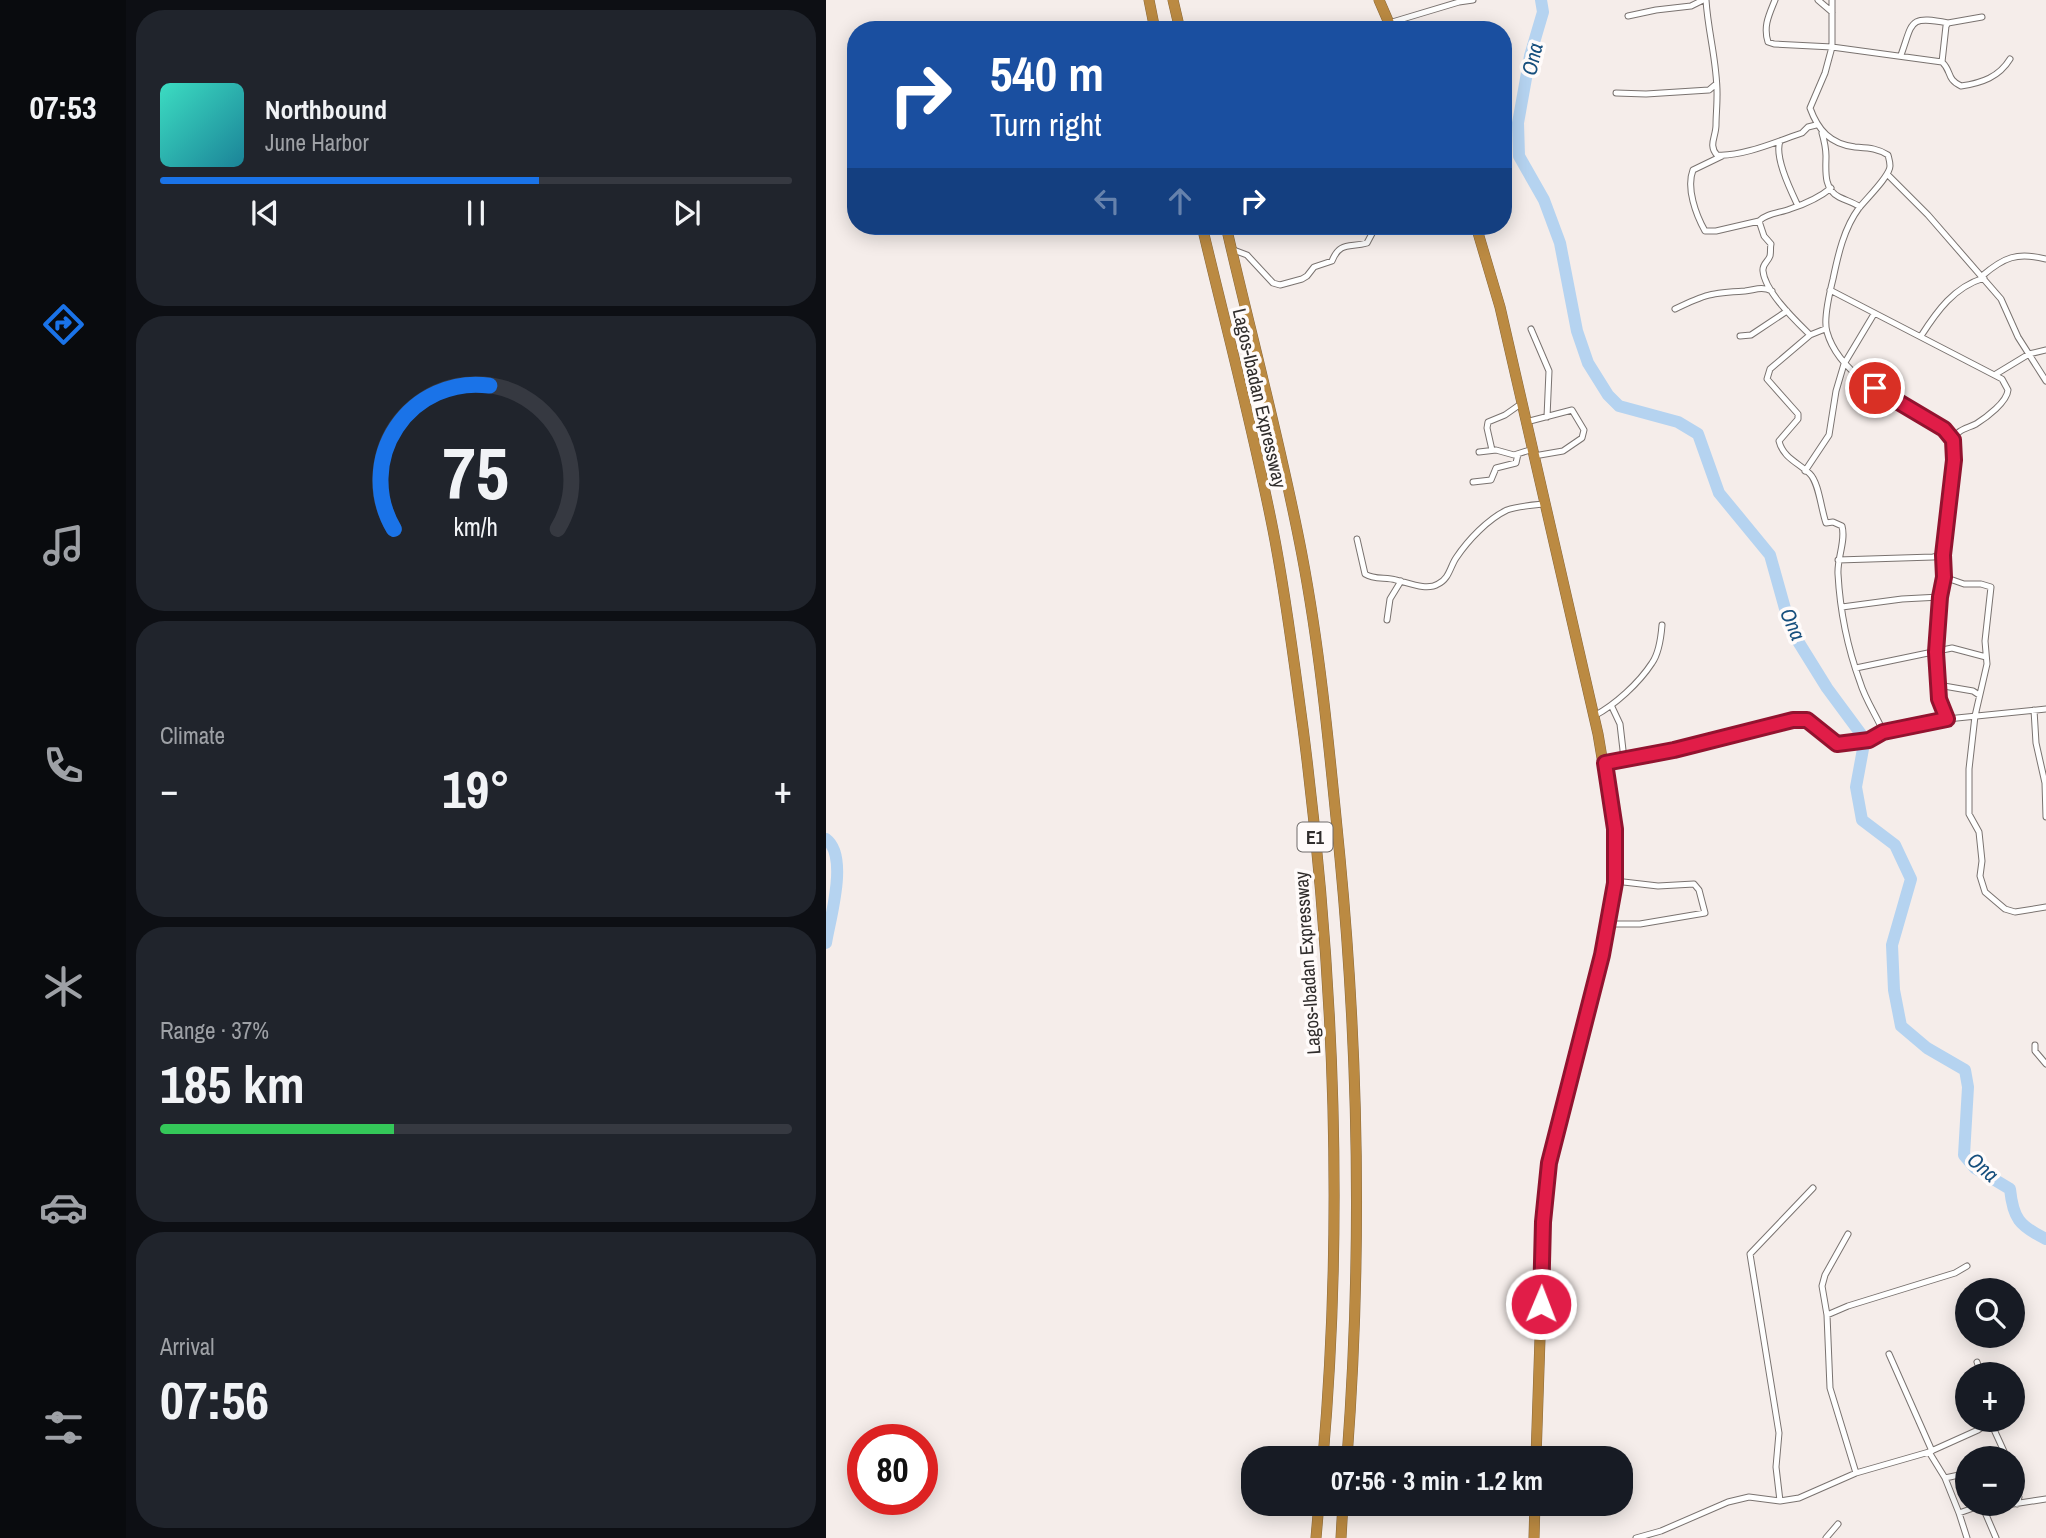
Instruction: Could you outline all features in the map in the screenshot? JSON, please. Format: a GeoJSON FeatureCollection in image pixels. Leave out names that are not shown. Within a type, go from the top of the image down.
{"type":"FeatureCollection","features":[{"type":"Feature","properties":{"kind":"highway"},"geometry":{"type":"LineString","coordinates":[[1149,0],[1154,21]]}},
{"type":"Feature","properties":{"kind":"highway"},"geometry":{"type":"LineString","coordinates":[[1173,0],[1178,21]]}},
{"type":"Feature","properties":{"kind":"highway"},"geometry":{"type":"LineString","coordinates":[[1379,0],[1388,21]]}},
{"type":"Feature","properties":{"kind":"highway","name":"Lagos-Ibadan Expressway"},"geometry":{"type":"LineString","coordinates":[[1204,235],[1273,529],[1287,609],[1314,818],[1325,944],[1332,1093],[1332,1285],[1324,1446]]}},
{"type":"Feature","properties":{"kind":"highway","name":"Lagos-Ibadan Expressway"},"geometry":{"type":"LineString","coordinates":[[1228,235],[1275,429],[1302,556],[1335,797],[1349,949],[1355,1084],[1356,1266],[1348,1446]]}},
{"type":"Feature","properties":{"kind":"highway"},"geometry":{"type":"LineString","coordinates":[[1479,235],[1546,503],[1605,763],[1615,829],[1615,881],[1608,924],[1557,1125],[1545,1189],[1536,1446]]}},
{"type":"Feature","properties":{"kind":"highway"},"geometry":{"type":"LineString","coordinates":[[1317,1538],[1318,1516]]}},
{"type":"Feature","properties":{"kind":"highway"},"geometry":{"type":"LineString","coordinates":[[1341,1538],[1342,1516]]}},
{"type":"Feature","properties":{"kind":"highway"},"geometry":{"type":"LineString","coordinates":[[1534,1538],[1535,1516]]}},
{"type":"Feature","properties":{"kind":"street"},"geometry":{"type":"LineString","coordinates":[[1404,21],[1459,2],[1473,0]]}},
{"type":"Feature","properties":{"kind":"street"},"geometry":{"type":"LineString","coordinates":[[1628,16],[1691,6],[1705,0],[1716,83],[1716,125],[1712,144],[1714,152],[1723,156]]}},
{"type":"Feature","properties":{"kind":"street"},"geometry":{"type":"LineString","coordinates":[[1775,0],[1767,18],[1765,31],[1768,42],[1832,47],[1942,62]]}},
{"type":"Feature","properties":{"kind":"street"},"geometry":{"type":"LineString","coordinates":[[1819,0],[1832,12]]}},
{"type":"Feature","properties":{"kind":"street"},"geometry":{"type":"LineString","coordinates":[[1819,0],[1832,1],[1832,47],[1825,73],[1810,108],[1816,125],[1822,133],[1840,143],[1878,148],[1888,155],[1890,166],[1888,175],[1860,207],[1839,252],[1825,329],[1844,364],[1857,376],[1944,429],[1953,440],[1954,460],[1936,652],[1939,699],[1947,719]]}},
{"type":"Feature","properties":{"kind":"street"},"geometry":{"type":"LineString","coordinates":[[1901,55],[1906,35],[1915,22],[1924,19],[1948,23],[1982,17]]}},
{"type":"Feature","properties":{"kind":"street"},"geometry":{"type":"LineString","coordinates":[[1948,23],[1942,62],[1953,82],[1961,86],[1989,79],[2004,68],[2010,59]]}},
{"type":"Feature","properties":{"kind":"street"},"geometry":{"type":"LineString","coordinates":[[1616,93],[1709,90],[1716,83]]}},
{"type":"Feature","properties":{"kind":"street"},"geometry":{"type":"LineString","coordinates":[[1816,125],[1780,141],[1723,156],[1693,170],[1690,178],[1693,199],[1705,231],[1716,231],[1759,221],[1763,217],[1821,196],[1831,188]]}},
{"type":"Feature","properties":{"kind":"street"},"geometry":{"type":"LineString","coordinates":[[1822,133],[1826,154],[1825,174],[1831,188],[1839,197],[1860,207]]}},
{"type":"Feature","properties":{"kind":"street"},"geometry":{"type":"LineString","coordinates":[[1780,141],[1779,154],[1798,206]]}},
{"type":"Feature","properties":{"kind":"street"},"geometry":{"type":"LineString","coordinates":[[1888,175],[1921,206],[2001,299],[2018,337],[2046,381]]}},
{"type":"Feature","properties":{"kind":"street"},"geometry":{"type":"LineString","coordinates":[[1759,221],[1764,236],[1771,244],[1770,256],[1763,267],[1763,273],[1787,311],[1810,335]]}},
{"type":"Feature","properties":{"kind":"street"},"geometry":{"type":"LineString","coordinates":[[1231,249],[1247,255],[1273,283],[1280,285],[1307,276],[1314,267],[1332,261],[1336,251],[1342,247],[1367,243],[1371,235]]}},
{"type":"Feature","properties":{"kind":"street"},"geometry":{"type":"LineString","coordinates":[[1921,336],[1939,308],[1960,289],[1983,277],[1996,264],[2011,257],[2030,255],[2046,259]]}},
{"type":"Feature","properties":{"kind":"street"},"geometry":{"type":"LineString","coordinates":[[1675,309],[1704,294],[1749,291],[1764,287],[1772,291]]}},
{"type":"Feature","properties":{"kind":"street"},"geometry":{"type":"LineString","coordinates":[[1830,290],[1996,374],[2008,390],[2005,400],[1977,423],[1959,431],[1953,440]]}},
{"type":"Feature","properties":{"kind":"street"},"geometry":{"type":"LineString","coordinates":[[1740,336],[1751,335],[1787,311]]}},
{"type":"Feature","properties":{"kind":"street"},"geometry":{"type":"LineString","coordinates":[[1805,471],[1829,435],[1836,391],[1844,364],[1874,314]]}},
{"type":"Feature","properties":{"kind":"street"},"geometry":{"type":"LineString","coordinates":[[1531,329],[1549,371],[1547,417]]}},
{"type":"Feature","properties":{"kind":"street"},"geometry":{"type":"LineString","coordinates":[[1825,329],[1810,335],[1766,374],[1767,379],[1798,414],[1798,419],[1779,441],[1779,445],[1793,461],[1811,474],[1820,493],[1826,523],[1833,522],[1842,526],[1844,532],[1838,560],[1850,653],[1860,683],[1883,732]]}},
{"type":"Feature","properties":{"kind":"street"},"geometry":{"type":"LineString","coordinates":[[1996,374],[2029,354],[2046,350]]}},
{"type":"Feature","properties":{"kind":"street"},"geometry":{"type":"LineString","coordinates":[[1492,450],[1488,422],[1505,415],[1522,403]]}},
{"type":"Feature","properties":{"kind":"street"},"geometry":{"type":"LineString","coordinates":[[1479,452],[1492,450],[1518,454],[1563,451],[1582,438],[1584,430],[1572,410],[1526,422]]}},
{"type":"Feature","properties":{"kind":"street"},"geometry":{"type":"LineString","coordinates":[[1473,482],[1491,480],[1496,468],[1517,463],[1518,454]]}},
{"type":"Feature","properties":{"kind":"street"},"geometry":{"type":"LineString","coordinates":[[1357,539],[1365,574],[1370,578],[1429,587],[1439,584],[1447,577],[1456,558],[1492,520],[1508,510],[1546,503]]}},
{"type":"Feature","properties":{"kind":"street"},"geometry":{"type":"LineString","coordinates":[[1838,560],[1943,555]]}},
{"type":"Feature","properties":{"kind":"street"},"geometry":{"type":"LineString","coordinates":[[1944,577],[1964,584],[1987,584],[1991,587],[1985,641],[1986,657],[1969,769],[1969,814],[1979,832],[1982,861],[1980,876],[1985,892],[2005,909],[2015,912],[2046,907]]}},
{"type":"Feature","properties":{"kind":"street"},"geometry":{"type":"LineString","coordinates":[[1387,620],[1390,599],[1401,582]]}},
{"type":"Feature","properties":{"kind":"street"},"geometry":{"type":"LineString","coordinates":[[1842,607],[1940,597]]}},
{"type":"Feature","properties":{"kind":"street"},"geometry":{"type":"LineString","coordinates":[[1594,716],[1612,707],[1653,662],[1662,625]]}},
{"type":"Feature","properties":{"kind":"street"},"geometry":{"type":"LineString","coordinates":[[1856,668],[1952,648],[1986,657]]}},
{"type":"Feature","properties":{"kind":"street"},"geometry":{"type":"LineString","coordinates":[[1938,685],[1973,691],[1979,695]]}},
{"type":"Feature","properties":{"kind":"street"},"geometry":{"type":"LineString","coordinates":[[1612,707],[1620,724],[1623,759]]}},
{"type":"Feature","properties":{"kind":"street"},"geometry":{"type":"LineString","coordinates":[[1605,763],[1674,750],[1793,720],[1807,720],[1837,744],[1869,740],[1883,732],[1947,719],[2046,709]]}},
{"type":"Feature","properties":{"kind":"street"},"geometry":{"type":"LineString","coordinates":[[2035,710],[2036,743],[2045,783],[2046,817]]}},
{"type":"Feature","properties":{"kind":"street"},"geometry":{"type":"LineString","coordinates":[[1608,924],[1640,924],[1705,913],[1699,890],[1694,884],[1658,886],[1615,881]]}},
{"type":"Feature","properties":{"kind":"street"},"geometry":{"type":"LineString","coordinates":[[2035,1045],[2035,1051],[2046,1064]]}},
{"type":"Feature","properties":{"kind":"street"},"geometry":{"type":"LineString","coordinates":[[1780,1500],[1776,1467],[1779,1433],[1750,1254],[1813,1188]]}},
{"type":"Feature","properties":{"kind":"street"},"geometry":{"type":"LineString","coordinates":[[1848,1234],[1825,1275],[1822,1286],[1827,1315],[1829,1388],[1856,1473]]}},
{"type":"Feature","properties":{"kind":"street"},"geometry":{"type":"LineString","coordinates":[[1827,1315],[1955,1273],[1968,1266]]}},
{"type":"Feature","properties":{"kind":"street"},"geometry":{"type":"LineString","coordinates":[[1889,1354],[1955,1504]]}},
{"type":"Feature","properties":{"kind":"street"},"geometry":{"type":"LineString","coordinates":[[1636,1538],[1661,1531],[1728,1502],[1749,1497],[1780,1500],[1800,1498],[1856,1473],[1930,1451],[1970,1432]]}},
{"type":"Feature","properties":{"kind":"street"},"geometry":{"type":"LineString","coordinates":[[1944,1478],[1955,1477]]}},
{"type":"Feature","properties":{"kind":"street"},"geometry":{"type":"LineString","coordinates":[[2025,1503],[2046,1499]]}},
{"type":"Feature","properties":{"kind":"street"},"geometry":{"type":"LineString","coordinates":[[1960,1516],[1966,1538]]}},
{"type":"Feature","properties":{"kind":"street"},"geometry":{"type":"LineString","coordinates":[[1986,1516],[1996,1538]]}},
{"type":"Feature","properties":{"kind":"street"},"geometry":{"type":"LineString","coordinates":[[1826,1538],[1838,1524]]}},
{"type":"Feature","properties":{"kind":"waterway","name":"Ona"},"geometry":{"type":"LineString","coordinates":[[1541,0],[1543,12],[1530,56],[1518,123],[1519,156],[1544,200],[1560,243],[1577,331],[1588,363],[1608,395],[1619,406],[1678,422],[1698,434],[1719,493],[1770,555],[1791,630],[1827,688],[1861,734],[1863,749],[1856,787],[1862,820],[1895,845],[1911,879],[1892,945],[1894,990],[1901,1026],[1927,1048],[1965,1070],[1968,1087],[1964,1155],[1975,1168],[2010,1189],[2013,1207],[2019,1220],[2029,1230],[2046,1239]]}},
{"type":"Feature","properties":{"kind":"waterway"},"geometry":{"type":"LineString","coordinates":[[826,839],[833,847],[837,873],[826,943]]}},
{"type":"Feature","properties":{"kind":"route"},"geometry":{"type":"LineString","coordinates":[[1541,1304],[1543,1222],[1549,1163],[1602,955],[1615,883],[1615,829],[1605,763],[1674,750],[1793,720],[1807,720],[1837,744],[1869,740],[1883,732],[1947,719],[1939,699],[1936,652],[1954,460],[1953,440],[1944,429],[1875,388]]}}]}
